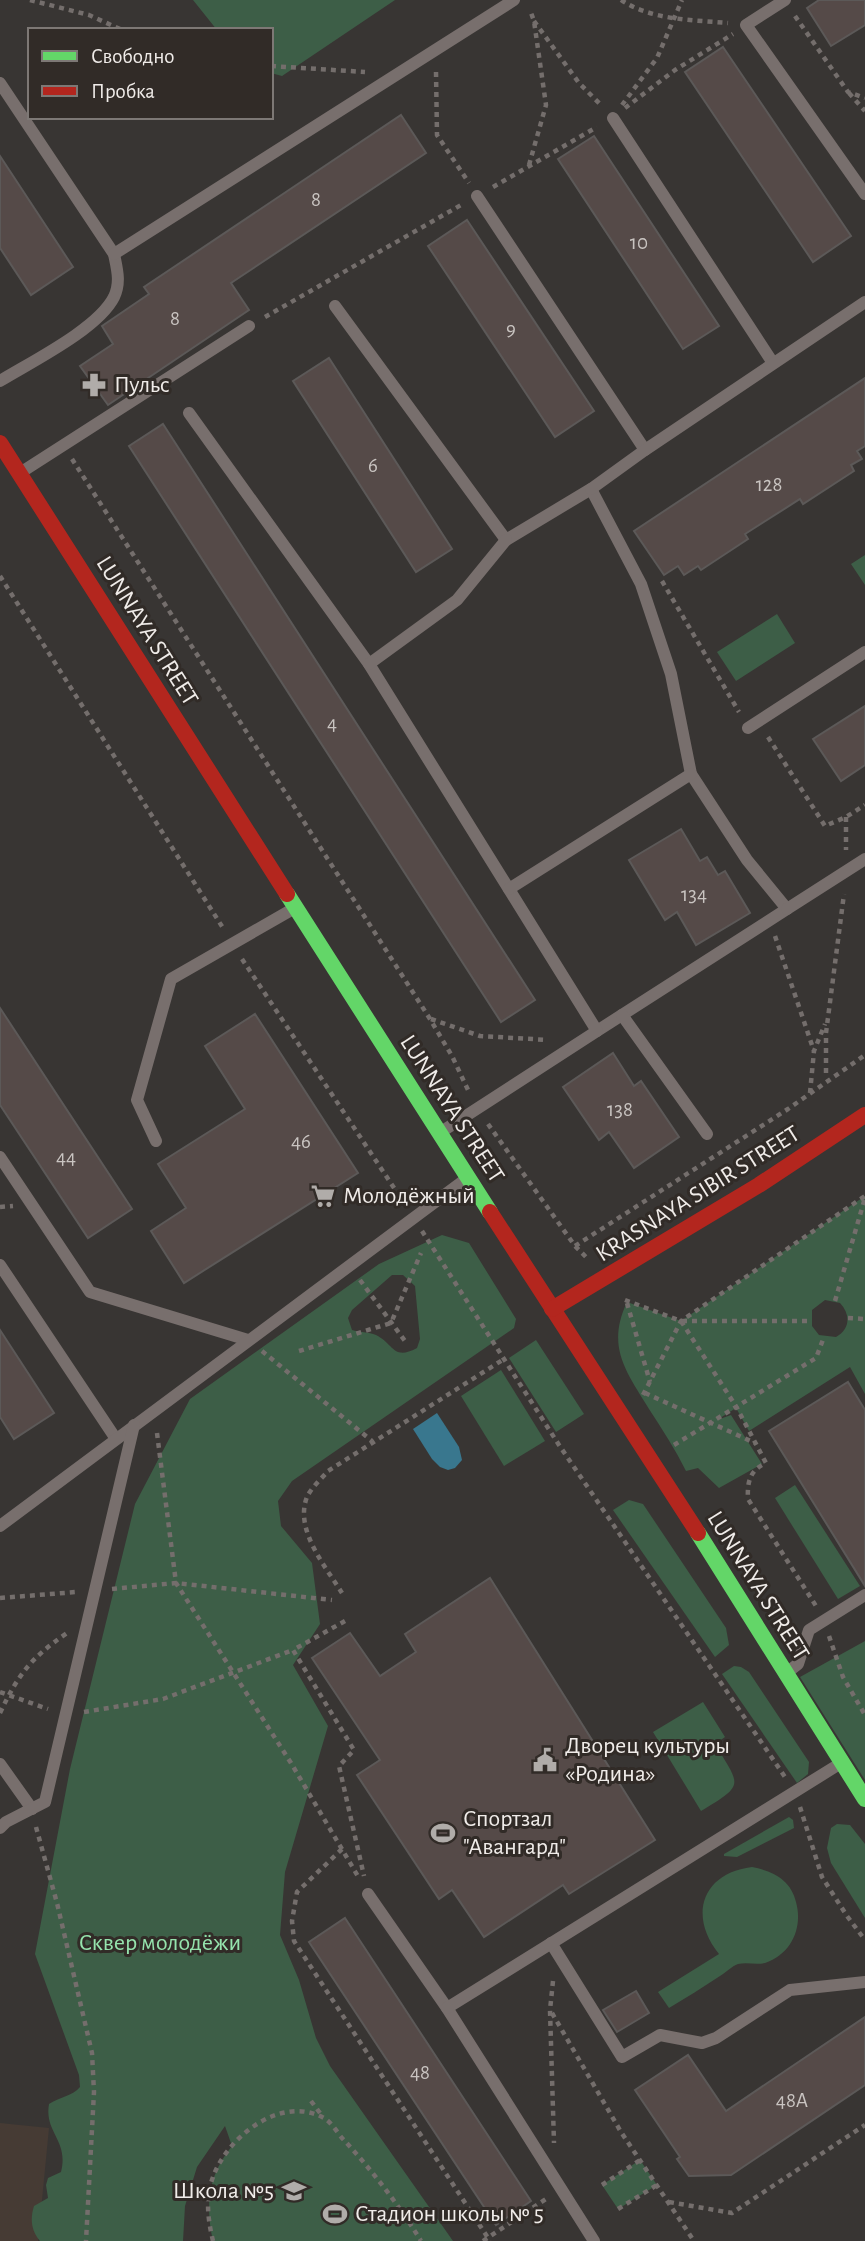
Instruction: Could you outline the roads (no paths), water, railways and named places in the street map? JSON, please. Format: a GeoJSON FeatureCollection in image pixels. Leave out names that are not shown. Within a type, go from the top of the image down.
{"type":"FeatureCollection","features":[{"type":"Feature","properties":{"kind":"street","name":"LUNNAYA STREET"},"geometry":{"type":"LineString","coordinates":[[2,450],[20,474],[628,1424],[865,1799]]}},
{"type":"Feature","properties":{"kind":"street","name":"KRASNAYA SIBIR STREET"},"geometry":{"type":"LineString","coordinates":[[552,1309],[759,1185],[865,1115]]}},
{"type":"Feature","properties":{"kind":"lane"},"geometry":{"type":"LineString","coordinates":[[114,254],[514,0]]}},
{"type":"Feature","properties":{"kind":"lane"},"geometry":{"type":"LineString","coordinates":[[784,0],[746,25],[865,194]]}},
{"type":"Feature","properties":{"kind":"lane"},"geometry":{"type":"LineString","coordinates":[[0,83],[114,254],[119,276],[115,295],[104,313],[0,381]]}},
{"type":"Feature","properties":{"kind":"lane"},"geometry":{"type":"LineString","coordinates":[[613,118],[773,363]]}},
{"type":"Feature","properties":{"kind":"lane"},"geometry":{"type":"LineString","coordinates":[[477,196],[645,450]]}},
{"type":"Feature","properties":{"kind":"lane"},"geometry":{"type":"LineString","coordinates":[[369,664],[457,600],[506,540],[591,489],[865,302]]}},
{"type":"Feature","properties":{"kind":"lane"},"geometry":{"type":"LineString","coordinates":[[335,306],[506,540]]}},
{"type":"Feature","properties":{"kind":"lane"},"geometry":{"type":"LineString","coordinates":[[20,474],[248,326]]}},
{"type":"Feature","properties":{"kind":"lane"},"geometry":{"type":"LineString","coordinates":[[189,413],[369,664],[597,1031]]}},
{"type":"Feature","properties":{"kind":"lane"},"geometry":{"type":"LineString","coordinates":[[591,489],[641,584],[671,674],[691,774],[747,860],[787,909]]}},
{"type":"Feature","properties":{"kind":"lane"},"geometry":{"type":"LineString","coordinates":[[753,724],[865,652]]}},
{"type":"Feature","properties":{"kind":"lane"},"geometry":{"type":"LineString","coordinates":[[509,889],[691,774]]}},
{"type":"Feature","properties":{"kind":"lane"},"geometry":{"type":"LineString","coordinates":[[441,1132],[865,859]]}},
{"type":"Feature","properties":{"kind":"lane"},"geometry":{"type":"LineString","coordinates":[[156,1141],[137,1100],[172,979],[295,907]]}},
{"type":"Feature","properties":{"kind":"lane"},"geometry":{"type":"LineString","coordinates":[[622,1015],[707,1134]]}},
{"type":"Feature","properties":{"kind":"lane"},"geometry":{"type":"LineString","coordinates":[[0,1157],[90,1293],[248,1340]]}},
{"type":"Feature","properties":{"kind":"lane"},"geometry":{"type":"LineString","coordinates":[[0,1526],[469,1177]]}},
{"type":"Feature","properties":{"kind":"lane"},"geometry":{"type":"LineString","coordinates":[[0,1265],[116,1439]]}},
{"type":"Feature","properties":{"kind":"lane"},"geometry":{"type":"LineString","coordinates":[[0,1828],[6,1822],[45,1802],[134,1425]]}},
{"type":"Feature","properties":{"kind":"lane"},"geometry":{"type":"LineString","coordinates":[[786,1673],[799,1664],[808,1630],[865,1595]]}},
{"type":"Feature","properties":{"kind":"lane"},"geometry":{"type":"LineString","coordinates":[[447,2008],[553,1947],[842,1762]]}},
{"type":"Feature","properties":{"kind":"lane"},"geometry":{"type":"LineString","coordinates":[[0,1763],[32,1809]]}},
{"type":"Feature","properties":{"kind":"lane"},"geometry":{"type":"LineString","coordinates":[[368,1894],[447,2008],[594,2241]]}},
{"type":"Feature","properties":{"kind":"lane"},"geometry":{"type":"LineString","coordinates":[[553,1947],[622,2057],[660,2035],[702,2043],[716,2038],[790,1990],[865,1982]]}},
{"type":"Feature","properties":{"kind":"water"},"geometry":{"type":"Polygon","coordinates":[[[437,1413],[459,1447],[462,1460],[455,1468],[448,1470],[432,1459],[413,1429],[437,1413]]]}},
{"type":"Feature","properties":{"kind":"place","name":"Пульс"},"geometry":{"type":"Point","coordinates":[94,385]}},
{"type":"Feature","properties":{"kind":"place","name":"Молодёжный"},"geometry":{"type":"Point","coordinates":[323,1196]}},
{"type":"Feature","properties":{"kind":"place","name":"Дворец культуры «Родина»"},"geometry":{"type":"Point","coordinates":[545,1760]}},
{"type":"Feature","properties":{"kind":"place","name":"Спортзал \"Авангард\""},"geometry":{"type":"Point","coordinates":[443,1833]}},
{"type":"Feature","properties":{"kind":"place","name":"Школа №5"},"geometry":{"type":"Point","coordinates":[294,2191]}},
{"type":"Feature","properties":{"kind":"place","name":"Стадион школы № 5"},"geometry":{"type":"Point","coordinates":[335,2214]}},
{"type":"Feature","properties":{"kind":"park label","name":"Сквер молодёжи"},"geometry":{"type":"Point","coordinates":[160,1943]}}]}
